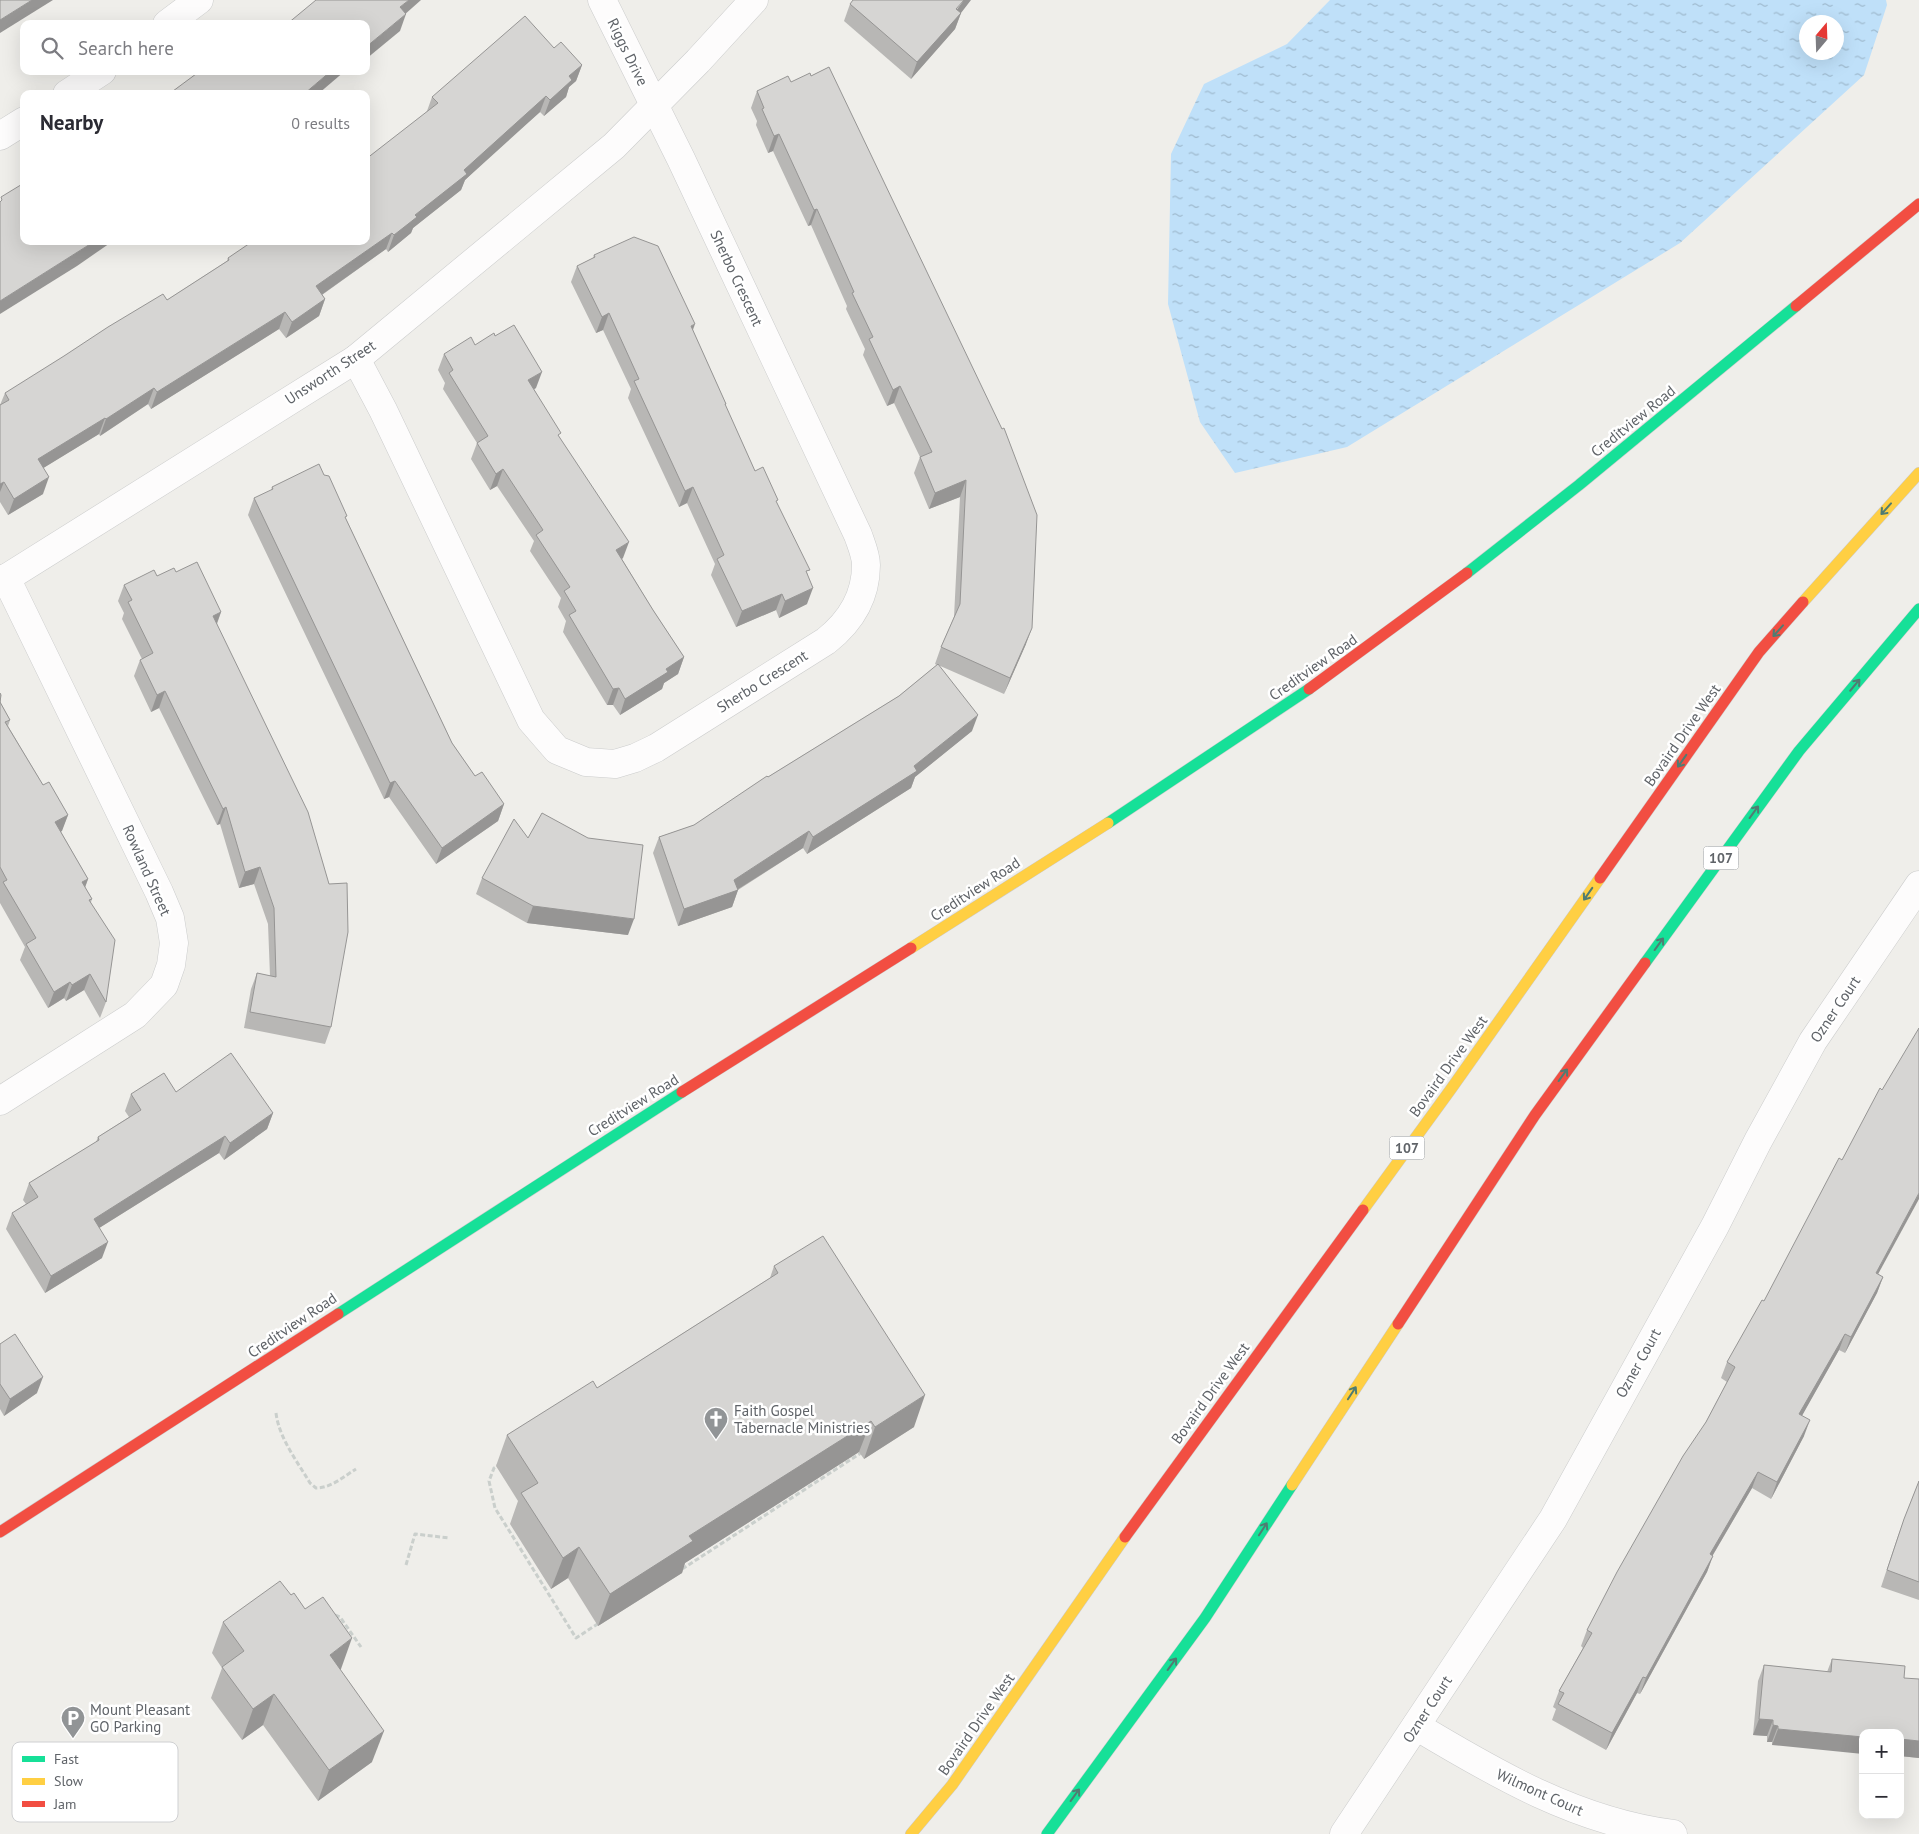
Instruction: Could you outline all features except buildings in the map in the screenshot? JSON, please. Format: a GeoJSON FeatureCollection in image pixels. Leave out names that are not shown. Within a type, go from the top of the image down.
{"type":"FeatureCollection","features":[{"type":"Feature","properties":{"kind":"main road","name":"Creditview Road"},"geometry":{"type":"LineString","coordinates":[[0,1532],[216,1394],[469,1228],[1148,796],[1312,687],[1479,564],[1540,516],[1919,204]]}},
{"type":"Feature","properties":{"kind":"main road","name":"Bovaird Drive West"},"geometry":{"type":"LineString","coordinates":[[911,1834],[952,1785],[1124,1536],[1456,1080],[1759,652],[1919,473]]}},
{"type":"Feature","properties":{"kind":"main road","name":"107"},"geometry":{"type":"LineString","coordinates":[[1047,1834],[1205,1618],[1535,1115],[1799,751],[1919,609]]}},
{"type":"Feature","properties":{"kind":"street"},"geometry":{"type":"LineString","coordinates":[[172,20],[199,0]]}},
{"type":"Feature","properties":{"kind":"street","name":"Riggs Drive"},"geometry":{"type":"LineString","coordinates":[[602,0],[654,105]]}},
{"type":"Feature","properties":{"kind":"street","name":"Unsworth Street"},"geometry":{"type":"LineString","coordinates":[[3,580],[356,359],[614,146],[698,61],[754,0]]}},
{"type":"Feature","properties":{"kind":"street"},"geometry":{"type":"LineString","coordinates":[[73,90],[96,75]]}},
{"type":"Feature","properties":{"kind":"street","name":"Sherbo Crescent"},"geometry":{"type":"LineString","coordinates":[[356,359],[388,419],[531,720],[557,750],[586,762],[615,764],[635,758],[656,748],[826,641],[841,629],[856,609],[864,586],[866,564],[858,535],[654,105]]}},
{"type":"Feature","properties":{"kind":"street"},"geometry":{"type":"LineString","coordinates":[[0,136],[20,124]]}},
{"type":"Feature","properties":{"kind":"street","name":"Rowland Street"},"geometry":{"type":"LineString","coordinates":[[0,1101],[135,1015],[164,985],[171,965],[174,943],[170,918],[159,892],[3,580]]}},
{"type":"Feature","properties":{"kind":"street","name":"Ozner Court"},"geometry":{"type":"LineString","coordinates":[[1344,1834],[1553,1519],[1813,1041],[1919,885]]}},
{"type":"Feature","properties":{"kind":"street","name":"Wilmont Court"},"geometry":{"type":"LineString","coordinates":[[1416,1726],[1498,1775],[1557,1802],[1607,1820],[1673,1834]]}},
{"type":"Feature","properties":{"kind":"path"},"geometry":{"type":"LineString","coordinates":[[802,1270],[814,1274],[906,1421],[904,1425],[859,1456],[728,1538],[576,1638],[495,1508],[489,1481],[494,1468],[622,1383],[802,1270]]}},
{"type":"Feature","properties":{"kind":"path"},"geometry":{"type":"LineString","coordinates":[[276,1413],[278,1426],[310,1484],[316,1488],[323,1488],[356,1469]]}},
{"type":"Feature","properties":{"kind":"path"},"geometry":{"type":"LineString","coordinates":[[406,1565],[415,1534],[449,1538]]}},
{"type":"Feature","properties":{"kind":"path"},"geometry":{"type":"LineString","coordinates":[[328,1612],[340,1617],[362,1647]]}},
{"type":"Feature","properties":{"kind":"water"},"geometry":{"type":"Polygon","coordinates":[[[1330,0],[1886,0],[1887,5],[1864,75],[1680,243],[1347,447],[1235,473],[1200,422],[1168,304],[1171,154],[1204,84],[1287,44],[1330,0]]]}},
{"type":"Feature","properties":{"kind":"traffic: fast"},"geometry":{"type":"LineString","coordinates":[[1467,573],[1579,485],[1796,306]]}},
{"type":"Feature","properties":{"kind":"traffic: fast"},"geometry":{"type":"LineString","coordinates":[[1645,963],[1799,751],[1919,609]]}},
{"type":"Feature","properties":{"kind":"traffic: fast"},"geometry":{"type":"LineString","coordinates":[[1108,823],[1309,689]]}},
{"type":"Feature","properties":{"kind":"traffic: fast"},"geometry":{"type":"LineString","coordinates":[[338,1314],[682,1092]]}},
{"type":"Feature","properties":{"kind":"traffic: fast"},"geometry":{"type":"LineString","coordinates":[[1047,1834],[1205,1618],[1292,1485]]}},
{"type":"Feature","properties":{"kind":"traffic: slow"},"geometry":{"type":"LineString","coordinates":[[1803,602],[1919,473]]}},
{"type":"Feature","properties":{"kind":"traffic: slow"},"geometry":{"type":"LineString","coordinates":[[911,948],[1108,823]]}},
{"type":"Feature","properties":{"kind":"traffic: slow"},"geometry":{"type":"LineString","coordinates":[[1363,1210],[1600,878]]}},
{"type":"Feature","properties":{"kind":"traffic: slow"},"geometry":{"type":"LineString","coordinates":[[1292,1485],[1398,1324]]}},
{"type":"Feature","properties":{"kind":"traffic: slow"},"geometry":{"type":"LineString","coordinates":[[911,1834],[952,1785],[1125,1537]]}},
{"type":"Feature","properties":{"kind":"traffic: jam"},"geometry":{"type":"LineString","coordinates":[[1796,306],[1919,204]]}},
{"type":"Feature","properties":{"kind":"traffic: jam"},"geometry":{"type":"LineString","coordinates":[[1309,689],[1467,573]]}},
{"type":"Feature","properties":{"kind":"traffic: jam"},"geometry":{"type":"LineString","coordinates":[[1600,878],[1759,652],[1803,602]]}},
{"type":"Feature","properties":{"kind":"traffic: jam"},"geometry":{"type":"LineString","coordinates":[[682,1092],[911,948]]}},
{"type":"Feature","properties":{"kind":"traffic: jam"},"geometry":{"type":"LineString","coordinates":[[1398,1324],[1535,1115],[1645,963]]}},
{"type":"Feature","properties":{"kind":"traffic: jam"},"geometry":{"type":"LineString","coordinates":[[1125,1537],[1363,1210]]}},
{"type":"Feature","properties":{"kind":"traffic: jam"},"geometry":{"type":"LineString","coordinates":[[0,1532],[338,1314]]}},
{"type":"Feature","properties":{"kind":"place","name":"Faith Gospel Tabernacle Ministries"},"geometry":{"type":"Point","coordinates":[716,1440]}},
{"type":"Feature","properties":{"kind":"place","name":"Mount Pleasant GO Parking"},"geometry":{"type":"Point","coordinates":[73,1739]}}]}
